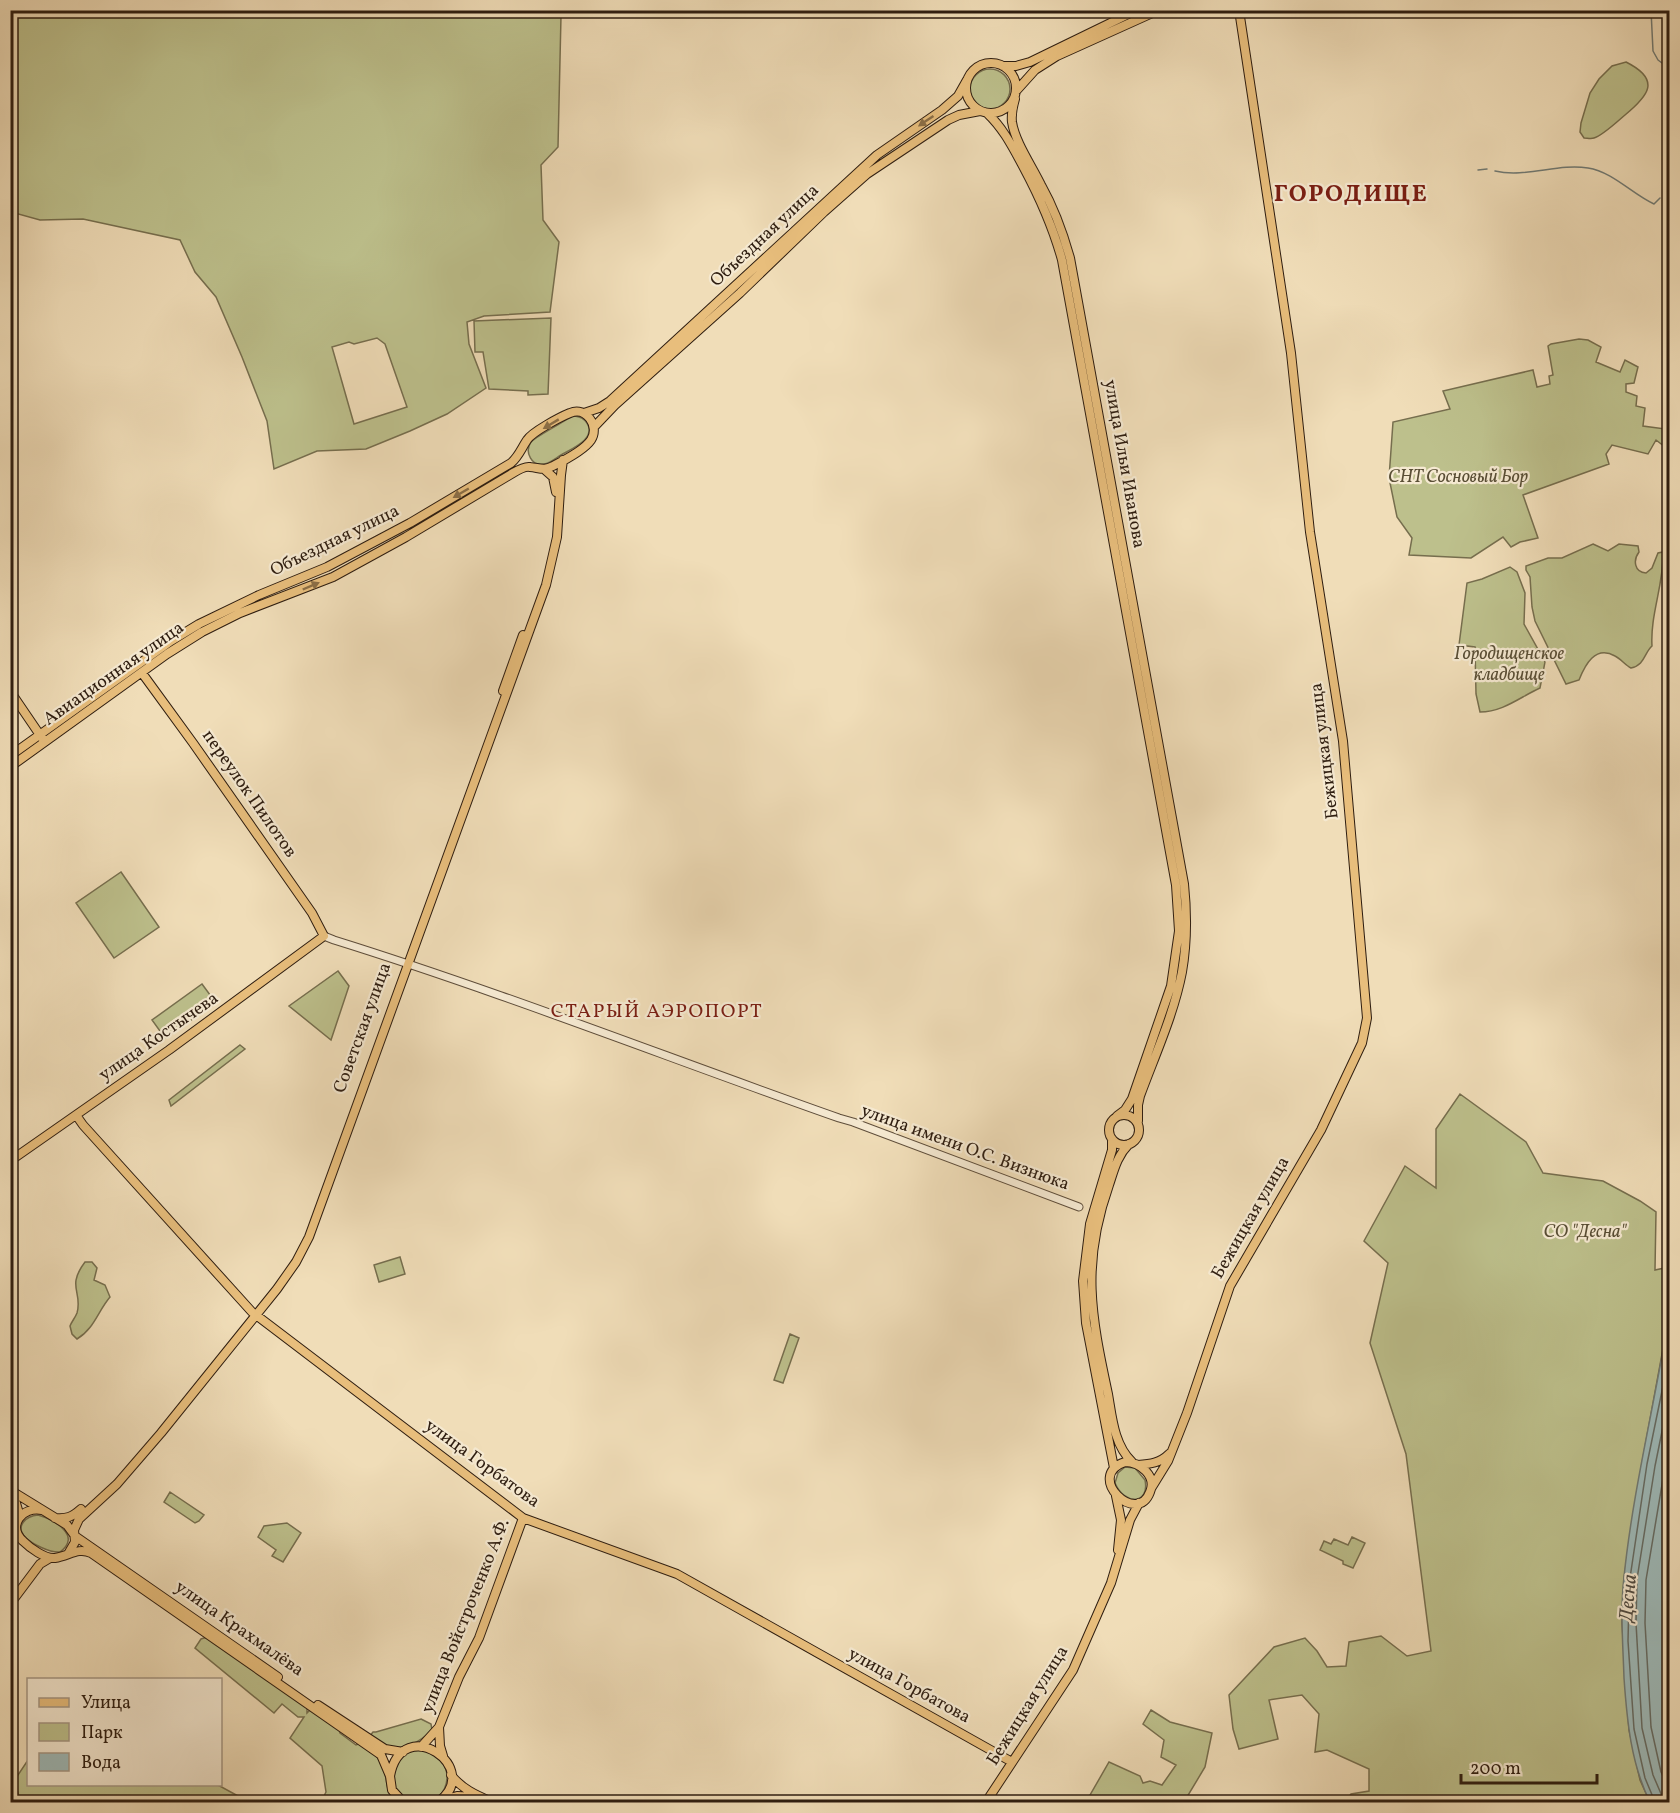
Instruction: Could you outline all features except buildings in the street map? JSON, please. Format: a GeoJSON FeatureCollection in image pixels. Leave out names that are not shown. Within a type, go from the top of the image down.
{"type":"FeatureCollection","features":[{"type":"Feature","properties":{"kind":"main road"},"geometry":{"type":"LineString","coordinates":[[1137,10],[1030,62],[1016,66],[1002,66],[994,63],[978,67],[967,80],[967,95],[974,107],[984,112],[995,114],[1003,111],[1010,106],[1016,94],[1035,70],[1051,60],[1159,10]]}},
{"type":"Feature","properties":{"kind":"main road","name":"Бежицкая улица"},"geometry":{"type":"LineString","coordinates":[[1152,1487],[1168,1461],[1187,1413],[1230,1286],[1321,1130],[1362,1043],[1367,1018],[1343,741],[1312,548],[1291,352],[1239,10]]}},
{"type":"Feature","properties":{"kind":"main road"},"geometry":{"type":"LineString","coordinates":[[1002,66],[1013,76],[1016,94]]}},
{"type":"Feature","properties":{"kind":"main road","name":"Объездная улица"},"geometry":{"type":"LineString","coordinates":[[171,641],[199,624],[348,556],[410,523],[511,463],[531,436],[571,412],[584,413],[610,401],[877,155],[942,110],[958,96],[967,80]]}},
{"type":"Feature","properties":{"kind":"main road","name":"улица Ильи Иванова"},"geometry":{"type":"LineString","coordinates":[[1016,94],[1011,112],[1016,136],[1054,211],[1070,258],[1174,845]]}},
{"type":"Feature","properties":{"kind":"main road","name":"улица Ильи Иванова"},"geometry":{"type":"LineString","coordinates":[[984,112],[1009,141],[1039,196],[1062,260],[1174,845]]}},
{"type":"Feature","properties":{"kind":"main road","name":"Объездная улица"},"geometry":{"type":"LineString","coordinates":[[544,470],[592,440],[594,427],[615,405],[740,293],[867,174],[948,120],[959,115],[984,112]]}},
{"type":"Feature","properties":{"kind":"main road"},"geometry":{"type":"LineString","coordinates":[[584,413],[592,421],[594,427]]}},
{"type":"Feature","properties":{"kind":"main road"},"geometry":{"type":"LineString","coordinates":[[524,446],[525,458],[532,467],[544,470]]}},
{"type":"Feature","properties":{"kind":"main road","name":"Советская улица"},"geometry":{"type":"LineString","coordinates":[[75,1536],[75,1525],[78,1519],[117,1484],[147,1449],[254,1313],[281,1275],[305,1234],[546,585],[557,537],[563,460]]}},
{"type":"Feature","properties":{"kind":"main road","name":"Объездная улица"},"geometry":{"type":"LineString","coordinates":[[207,629],[240,613],[333,577],[406,537],[513,473],[532,467]]}},
{"type":"Feature","properties":{"kind":"main road","name":"Советская улица"},"geometry":{"type":"LineString","coordinates":[[406,964],[541,585],[552,537],[556,491],[553,477],[544,470]]}},
{"type":"Feature","properties":{"kind":"main road","name":"Авиационная улица"},"geometry":{"type":"LineString","coordinates":[[10,756],[207,629]]}},
{"type":"Feature","properties":{"kind":"main road","name":"Авиационная улица"},"geometry":{"type":"LineString","coordinates":[[10,767],[41,738],[171,641]]}},
{"type":"Feature","properties":{"kind":"main road","name":"переулок Пилотов"},"geometry":{"type":"LineString","coordinates":[[142,673],[194,743],[312,913],[324,936]]}},
{"type":"Feature","properties":{"kind":"main road"},"geometry":{"type":"LineString","coordinates":[[10,691],[41,738]]}},
{"type":"Feature","properties":{"kind":"main road"},"geometry":{"type":"LineString","coordinates":[[10,701],[41,738]]}},
{"type":"Feature","properties":{"kind":"main road"},"geometry":{"type":"LineString","coordinates":[[1114,1468],[1086,1323],[1083,1281],[1090,1224],[1112,1150],[1110,1124],[1125,1110],[1132,1099],[1161,1019],[1172,977],[1179,930],[1174,845]]}},
{"type":"Feature","properties":{"kind":"main road"},"geometry":{"type":"LineString","coordinates":[[1116,1496],[1126,1502],[1139,1503],[1148,1497],[1152,1487],[1149,1476],[1118,1442],[1093,1322],[1091,1280],[1094,1242],[1101,1208],[1120,1155],[1139,1136],[1140,1096],[1168,1021],[1182,971],[1186,909],[1174,845]]}},
{"type":"Feature","properties":{"kind":"main road","name":"улица Костычева"},"geometry":{"type":"LineString","coordinates":[[10,1161],[188,1037],[324,936]]}},
{"type":"Feature","properties":{"kind":"main road"},"geometry":{"type":"LineString","coordinates":[[1117,1116],[1126,1114],[1138,1121]]}},
{"type":"Feature","properties":{"kind":"main road","name":"улица Горбатова"},"geometry":{"type":"LineString","coordinates":[[76,1115],[254,1313],[523,1518],[677,1574],[1012,1762]]}},
{"type":"Feature","properties":{"kind":"main road"},"geometry":{"type":"LineString","coordinates":[[1112,1139],[1120,1144],[1129,1144]]}},
{"type":"Feature","properties":{"kind":"main road","name":"Советская улица"},"geometry":{"type":"LineString","coordinates":[[55,1518],[72,1517],[123,1470],[254,1313]]}},
{"type":"Feature","properties":{"kind":"main road"},"geometry":{"type":"LineString","coordinates":[[1093,1624],[1118,1553],[1121,1520],[1110,1480],[1111,1472],[1120,1464],[1162,1460],[1172,1449]]}},
{"type":"Feature","properties":{"kind":"main road"},"geometry":{"type":"LineString","coordinates":[[10,1490],[67,1525],[75,1536],[75,1542],[68,1554]]}},
{"type":"Feature","properties":{"kind":"main road"},"geometry":{"type":"LineString","coordinates":[[10,1497],[16,1503],[16,1520],[20,1539],[50,1558]]}},
{"type":"Feature","properties":{"kind":"main road"},"geometry":{"type":"LineString","coordinates":[[1093,1624],[1111,1583],[1130,1520],[1139,1503]]}},
{"type":"Feature","properties":{"kind":"main road"},"geometry":{"type":"LineString","coordinates":[[16,1520],[29,1510],[42,1510]]}},
{"type":"Feature","properties":{"kind":"main road","name":"улица Войстроченко А.Ф."},"geometry":{"type":"LineString","coordinates":[[439,1727],[459,1677],[479,1638],[523,1518]]}},
{"type":"Feature","properties":{"kind":"main road","name":"улица Крахмалёва"},"geometry":{"type":"LineString","coordinates":[[75,1536],[383,1752]]}},
{"type":"Feature","properties":{"kind":"main road"},"geometry":{"type":"LineString","coordinates":[[10,1604],[40,1564],[50,1558],[84,1550],[383,1752],[403,1752]]}},
{"type":"Feature","properties":{"kind":"main road","name":"Бежицкая улица"},"geometry":{"type":"LineString","coordinates":[[986,1803],[1073,1670],[1093,1624]]}},
{"type":"Feature","properties":{"kind":"main road"},"geometry":{"type":"LineString","coordinates":[[421,1747],[439,1727]]}},
{"type":"Feature","properties":{"kind":"main road"},"geometry":{"type":"LineString","coordinates":[[439,1727],[440,1746],[451,1775],[449,1788],[440,1801]]}},
{"type":"Feature","properties":{"kind":"main road"},"geometry":{"type":"LineString","coordinates":[[390,1776],[394,1761],[403,1752],[412,1748],[421,1747],[436,1751],[443,1756]]}},
{"type":"Feature","properties":{"kind":"main road"},"geometry":{"type":"LineString","coordinates":[[383,1752],[393,1790],[403,1803]]}},
{"type":"Feature","properties":{"kind":"main road"},"geometry":{"type":"LineString","coordinates":[[451,1775],[460,1785],[477,1797],[492,1803]]}},
{"type":"Feature","properties":{"kind":"main road"},"geometry":{"type":"LineString","coordinates":[[440,1801],[458,1796],[477,1797]]}},
{"type":"Feature","properties":{"kind":"street","name":"улица имени О.С. Визнюка"},"geometry":{"type":"LineString","coordinates":[[324,936],[483,989],[854,1122],[1079,1206]]}},
{"type":"Feature","properties":{"kind":"green space"},"geometry":{"type":"Polygon","coordinates":[[[10,11],[567,11],[561,16],[558,147],[541,165],[543,220],[559,242],[550,312],[484,316],[467,322],[469,344],[486,388],[447,414],[366,449],[317,451],[274,469],[267,421],[242,357],[216,297],[195,272],[180,240],[83,219],[40,220],[11,212],[10,11]],[[377,338],[332,347],[354,424],[407,407],[385,344],[377,338]]]}},
{"type":"Feature","properties":{"kind":"green space"},"geometry":{"type":"Polygon","coordinates":[[[1626,62],[1644,75],[1648,82],[1645,95],[1633,108],[1597,137],[1584,138],[1580,132],[1581,123],[1590,93],[1599,79],[1612,66],[1626,62]]]}},
{"type":"Feature","properties":{"kind":"green space"},"geometry":{"type":"Polygon","coordinates":[[[990,69],[998,70],[1004,75],[1009,81],[1009,97],[1004,103],[998,108],[990,109],[982,108],[976,103],[971,97],[970,89],[971,81],[976,75],[982,70],[990,69]]]}},
{"type":"Feature","properties":{"kind":"green space"},"geometry":{"type":"Polygon","coordinates":[[[551,318],[548,394],[528,395],[528,391],[489,389],[483,352],[475,352],[474,321],[551,318]]]}},
{"type":"Feature","properties":{"kind":"green space","name":"СНТ Сосновый Бор"},"geometry":{"type":"Polygon","coordinates":[[[1579,339],[1588,340],[1601,347],[1596,362],[1620,372],[1625,360],[1638,367],[1634,383],[1626,384],[1626,392],[1637,396],[1636,406],[1645,408],[1643,426],[1665,429],[1669,413],[1669,450],[1656,440],[1648,454],[1612,445],[1606,454],[1609,464],[1523,495],[1538,538],[1520,542],[1511,547],[1503,537],[1471,558],[1409,555],[1412,538],[1397,517],[1389,478],[1393,422],[1450,409],[1443,391],[1533,370],[1537,387],[1550,384],[1549,376],[1553,375],[1548,346],[1579,339]]]}},
{"type":"Feature","properties":{"kind":"green space"},"geometry":{"type":"Polygon","coordinates":[[[575,416],[585,420],[589,429],[589,434],[582,443],[548,463],[536,463],[530,458],[528,450],[531,442],[575,416]]]}},
{"type":"Feature","properties":{"kind":"green space"},"geometry":{"type":"Polygon","coordinates":[[[1593,544],[1608,551],[1619,544],[1638,546],[1636,565],[1639,570],[1646,573],[1652,568],[1658,553],[1663,552],[1652,646],[1642,662],[1631,668],[1608,653],[1596,655],[1584,668],[1579,680],[1566,684],[1535,621],[1530,577],[1526,566],[1548,558],[1562,558],[1593,544]]]}},
{"type":"Feature","properties":{"kind":"green space","name":"Городищенское кладбище"},"geometry":{"type":"Polygon","coordinates":[[[1510,567],[1517,572],[1525,593],[1524,624],[1545,662],[1540,688],[1504,707],[1480,712],[1476,694],[1475,647],[1459,645],[1467,583],[1510,567]]]}},
{"type":"Feature","properties":{"kind":"green space"},"geometry":{"type":"Polygon","coordinates":[[[121,872],[159,927],[114,958],[76,903],[121,872]]]}},
{"type":"Feature","properties":{"kind":"green space"},"geometry":{"type":"Polygon","coordinates":[[[338,971],[349,986],[331,1040],[289,1006],[338,971]]]}},
{"type":"Feature","properties":{"kind":"green space"},"geometry":{"type":"Polygon","coordinates":[[[202,984],[216,1003],[165,1038],[152,1020],[202,984]]]}},
{"type":"Feature","properties":{"kind":"green space"},"geometry":{"type":"Polygon","coordinates":[[[240,1045],[245,1049],[171,1106],[169,1100],[240,1045]]]}},
{"type":"Feature","properties":{"kind":"green space","name":"СО \"Десна\""},"geometry":{"type":"Polygon","coordinates":[[[1460,1094],[1526,1142],[1543,1173],[1603,1181],[1656,1212],[1655,1270],[1669,1267],[1669,1316],[1631,1530],[1624,1578],[1622,1623],[1629,1730],[1640,1780],[1650,1802],[1345,1802],[1351,1794],[1369,1791],[1369,1769],[1327,1750],[1315,1752],[1319,1714],[1302,1695],[1269,1700],[1278,1739],[1239,1749],[1233,1729],[1229,1695],[1274,1647],[1305,1638],[1327,1667],[1346,1666],[1349,1642],[1381,1636],[1407,1656],[1431,1651],[1406,1454],[1370,1343],[1388,1263],[1364,1241],[1405,1166],[1436,1188],[1436,1129],[1460,1094]]]}},
{"type":"Feature","properties":{"kind":"green space"},"geometry":{"type":"Polygon","coordinates":[[[400,1257],[405,1274],[379,1282],[374,1265],[400,1257]]]}},
{"type":"Feature","properties":{"kind":"green space"},"geometry":{"type":"Polygon","coordinates":[[[85,1262],[92,1262],[97,1268],[94,1280],[105,1285],[110,1297],[92,1325],[77,1339],[72,1334],[70,1326],[77,1313],[77,1278],[85,1262]]]}},
{"type":"Feature","properties":{"kind":"green space"},"geometry":{"type":"Polygon","coordinates":[[[790,1334],[799,1338],[783,1383],[774,1380],[790,1334]]]}},
{"type":"Feature","properties":{"kind":"green space"},"geometry":{"type":"Polygon","coordinates":[[[1125,1467],[1135,1468],[1145,1480],[1146,1488],[1140,1498],[1125,1496],[1115,1483],[1118,1473],[1125,1467]]]}},
{"type":"Feature","properties":{"kind":"green space"},"geometry":{"type":"Polygon","coordinates":[[[170,1492],[204,1515],[195,1523],[164,1502],[170,1492]]]}},
{"type":"Feature","properties":{"kind":"green space"},"geometry":{"type":"Polygon","coordinates":[[[38,1515],[64,1529],[68,1540],[60,1552],[37,1545],[22,1533],[23,1522],[29,1517],[38,1515]]]}},
{"type":"Feature","properties":{"kind":"green space"},"geometry":{"type":"Polygon","coordinates":[[[287,1523],[301,1533],[283,1562],[272,1556],[276,1550],[258,1537],[264,1526],[287,1523]]]}},
{"type":"Feature","properties":{"kind":"green space"},"geometry":{"type":"Polygon","coordinates":[[[1352,1537],[1365,1543],[1353,1568],[1320,1550],[1324,1541],[1331,1544],[1334,1539],[1348,1545],[1352,1537]]]}},
{"type":"Feature","properties":{"kind":"green space"},"geometry":{"type":"Polygon","coordinates":[[[204,1638],[208,1638],[307,1708],[307,1713],[311,1709],[339,1729],[340,1733],[356,1745],[361,1743],[372,1752],[382,1765],[388,1790],[396,1802],[321,1802],[326,1792],[322,1766],[290,1738],[304,1717],[298,1717],[282,1704],[274,1713],[195,1648],[204,1638]]]}},
{"type":"Feature","properties":{"kind":"green space"},"geometry":{"type":"Polygon","coordinates":[[[1151,1710],[1170,1722],[1212,1733],[1205,1767],[1184,1802],[1086,1802],[1109,1762],[1140,1776],[1143,1783],[1150,1781],[1162,1785],[1176,1765],[1161,1757],[1164,1740],[1143,1724],[1151,1710]]]}},
{"type":"Feature","properties":{"kind":"green space"},"geometry":{"type":"Polygon","coordinates":[[[421,1719],[431,1724],[432,1730],[423,1738],[406,1746],[400,1748],[387,1746],[369,1737],[373,1732],[421,1719]]]}},
{"type":"Feature","properties":{"kind":"green space"},"geometry":{"type":"Polygon","coordinates":[[[415,1750],[425,1750],[439,1758],[445,1767],[447,1777],[445,1787],[439,1796],[425,1804],[415,1804],[398,1792],[393,1782],[393,1772],[405,1755],[415,1750]]]}},
{"type":"Feature","properties":{"kind":"green space"},"geometry":{"type":"Polygon","coordinates":[[[27,1762],[27,1786],[220,1786],[249,1802],[21,1802],[14,1781],[27,1762]]]}},
{"type":"Feature","properties":{"kind":"water","name":"Десна"},"geometry":{"type":"Polygon","coordinates":[[[1669,1316],[1670,1475],[1667,1490],[1670,1503],[1668,1607],[1670,1802],[1650,1802],[1638,1773],[1629,1726],[1624,1678],[1622,1602],[1633,1511],[1669,1316]]]}},
{"type":"Feature","properties":{"kind":"waterway"},"geometry":{"type":"LineString","coordinates":[[1651,10],[1653,51],[1658,60],[1670,69]]}},
{"type":"Feature","properties":{"kind":"waterway"},"geometry":{"type":"LineString","coordinates":[[1495,171],[1518,173],[1565,167],[1588,168],[1606,174],[1654,204],[1660,198]]}},
{"type":"Feature","properties":{"kind":"waterway"},"geometry":{"type":"LineString","coordinates":[[1478,170],[1487,169]]}},
{"type":"Feature","properties":{"kind":"waterway"},"geometry":{"type":"LineString","coordinates":[[1663,195],[1670,196]]}},
{"type":"Feature","properties":{"kind":"district","name":"ГОРОДИЩЕ"},"geometry":{"type":"Point","coordinates":[1351,195]}},
{"type":"Feature","properties":{"kind":"district","name":"СТАРЫЙ АЭРОПОРТ"},"geometry":{"type":"Point","coordinates":[657,1012]}}]}
